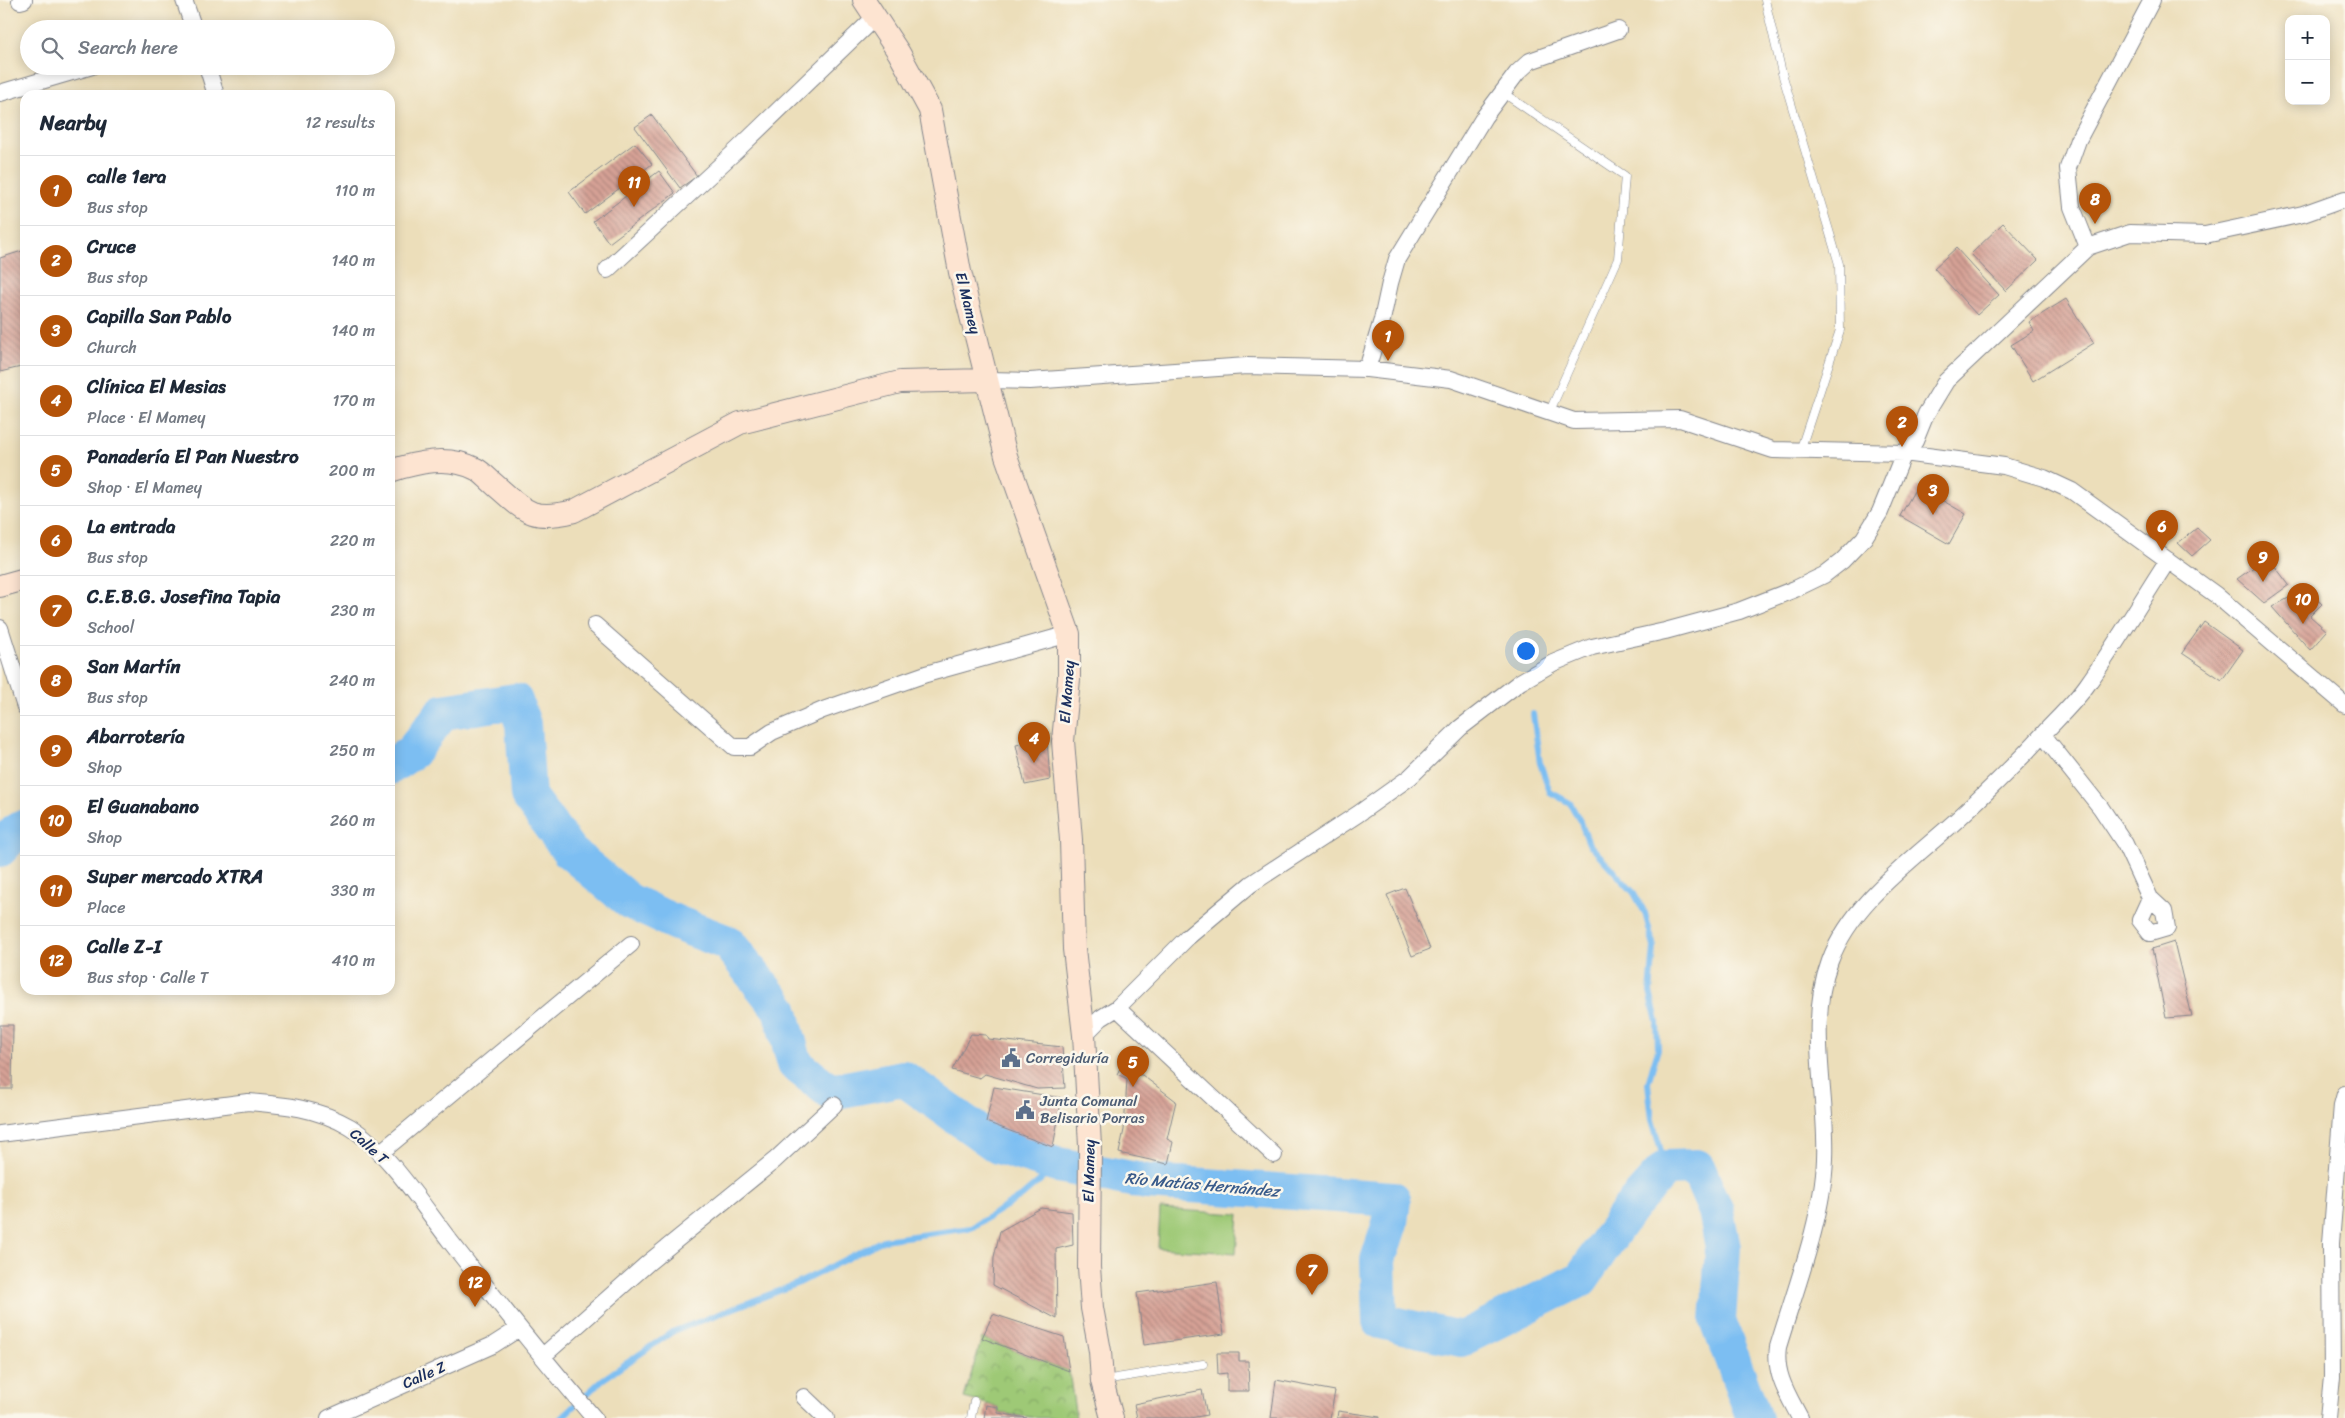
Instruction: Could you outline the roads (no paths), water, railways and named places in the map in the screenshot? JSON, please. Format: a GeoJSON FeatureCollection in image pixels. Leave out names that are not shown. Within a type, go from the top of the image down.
{"type":"FeatureCollection","features":[{"type":"Feature","properties":{"kind":"street"},"geometry":{"type":"LineString","coordinates":[[184,0],[191,20]]}},
{"type":"Feature","properties":{"kind":"street"},"geometry":{"type":"LineString","coordinates":[[2088,247],[2072,206],[2068,168],[2078,140],[2152,0]]}},
{"type":"Feature","properties":{"kind":"street"},"geometry":{"type":"LineString","coordinates":[[607,270],[738,149],[869,9]]}},
{"type":"Feature","properties":{"kind":"street","name":"El Mamey"},"geometry":{"type":"LineString","coordinates":[[869,9],[899,54],[930,110],[960,272],[1006,456],[1069,634],[1069,679],[1063,741],[1071,840],[1074,949],[1084,1035],[1090,1146],[1088,1196],[1092,1308],[1100,1351],[1102,1381],[1112,1418]]}},
{"type":"Feature","properties":{"kind":"street"},"geometry":{"type":"LineString","coordinates":[[1366,369],[1382,320],[1397,259],[1484,117],[1502,92],[1517,73],[1530,61],[1618,30]]}},
{"type":"Feature","properties":{"kind":"street"},"geometry":{"type":"LineString","coordinates":[[0,93],[61,75]]}},
{"type":"Feature","properties":{"kind":"street"},"geometry":{"type":"LineString","coordinates":[[210,75],[214,90]]}},
{"type":"Feature","properties":{"kind":"street"},"geometry":{"type":"LineString","coordinates":[[1084,1035],[1101,1018],[1117,1008],[1188,937],[1250,884],[1358,814],[1410,777],[1460,728],[1520,682],[1553,663],[1585,650],[1665,631],[1739,610],[1795,589],[1824,575],[1842,562],[1864,538],[1880,512],[1904,453],[1915,440],[1926,414],[1946,381],[2088,247],[2130,233],[2205,235],[2303,214],[2345,199]]}},
{"type":"Feature","properties":{"kind":"street"},"geometry":{"type":"LineString","coordinates":[[395,469],[422,461],[434,460],[462,464],[477,469],[526,512],[555,516],[574,511],[740,423],[900,382],[1030,381],[1247,366],[1366,369],[1451,379],[1574,421],[1680,419],[1762,448],[1800,452],[1904,453],[2004,466],[2044,478],[2072,491],[2216,595],[2345,705]]}},
{"type":"Feature","properties":{"kind":"street"},"geometry":{"type":"LineString","coordinates":[[1800,1418],[1782,1383],[1776,1360],[1778,1347],[1820,1206],[1824,1172],[1824,1115],[1819,1015],[1824,980],[1830,961],[1860,910],[1896,874],[1982,797],[2043,735],[2086,686],[2168,560]]}},
{"type":"Feature","properties":{"kind":"street"},"geometry":{"type":"LineString","coordinates":[[0,586],[20,580]]}},
{"type":"Feature","properties":{"kind":"street"},"geometry":{"type":"LineString","coordinates":[[595,625],[734,747],[750,747],[772,732],[823,710],[926,674],[1069,634]]}},
{"type":"Feature","properties":{"kind":"street"},"geometry":{"type":"LineString","coordinates":[[0,628],[20,691]]}},
{"type":"Feature","properties":{"kind":"street"},"geometry":{"type":"LineString","coordinates":[[2043,735],[2102,808],[2125,844],[2150,898]]}},
{"type":"Feature","properties":{"kind":"street"},"geometry":{"type":"LineString","coordinates":[[380,1153],[630,944]]}},
{"type":"Feature","properties":{"kind":"street"},"geometry":{"type":"LineString","coordinates":[[1117,1008],[1274,1155]]}},
{"type":"Feature","properties":{"kind":"street"},"geometry":{"type":"LineString","coordinates":[[2328,1418],[2332,1377],[2331,1243],[2342,1105],[2345,1094]]}},
{"type":"Feature","properties":{"kind":"street","name":"Calle T"},"geometry":{"type":"LineString","coordinates":[[0,1134],[248,1102],[289,1105],[323,1114],[351,1128],[380,1153],[518,1329],[543,1356],[592,1416]]}},
{"type":"Feature","properties":{"kind":"street"},"geometry":{"type":"LineString","coordinates":[[543,1356],[648,1263],[774,1160],[834,1105]]}},
{"type":"Feature","properties":{"kind":"street","name":"Calle Z"},"geometry":{"type":"LineString","coordinates":[[328,1418],[492,1345],[518,1329]]}},
{"type":"Feature","properties":{"kind":"street"},"geometry":{"type":"LineString","coordinates":[[804,1397],[826,1418]]}},
{"type":"Feature","properties":{"kind":"lane"},"geometry":{"type":"LineString","coordinates":[[1765,0],[1782,73],[1839,264],[1840,330],[1800,452]]}},
{"type":"Feature","properties":{"kind":"lane"},"geometry":{"type":"LineString","coordinates":[[1502,92],[1625,176],[1618,259],[1549,414]]}},
{"type":"Feature","properties":{"kind":"lane"},"geometry":{"type":"LineString","coordinates":[[1102,1381],[1203,1364]]}},
{"type":"Feature","properties":{"kind":"lane"},"geometry":{"type":"LineString","coordinates":[[971,1418],[974,1401]]}},
{"type":"Feature","properties":{"kind":"waterway","name":"Río Matías Hernández"},"geometry":{"type":"LineString","coordinates":[[395,764],[412,752],[443,712],[515,701],[523,724],[528,796],[570,852],[629,901],[676,923],[728,943],[780,1009],[795,1064],[831,1092],[903,1078],[998,1146],[1058,1165],[1147,1182],[1393,1199],[1390,1223],[1378,1260],[1380,1321],[1461,1339],[1581,1279],[1629,1209],[1666,1168],[1697,1167],[1716,1211],[1723,1248],[1718,1321],[1754,1418]]}},
{"type":"Feature","properties":{"kind":"waterway"},"geometry":{"type":"LineString","coordinates":[[1533,714],[1540,763],[1550,792],[1570,803],[1581,823],[1589,844],[1634,893],[1645,913],[1654,947],[1650,992],[1657,1022],[1658,1049],[1648,1083],[1652,1120],[1666,1168]]}},
{"type":"Feature","properties":{"kind":"waterway","name":"Río Matías Hernández"},"geometry":{"type":"LineString","coordinates":[[0,849],[20,829]]}},
{"type":"Feature","properties":{"kind":"waterway"},"geometry":{"type":"LineString","coordinates":[[561,1418],[602,1380],[672,1332],[799,1283],[883,1240],[971,1228],[1022,1196],[1058,1165]]}},
{"type":"Feature","properties":{"kind":"place","name":"Super mercado XTRA"},"geometry":{"type":"Point","coordinates":[634,207]}},
{"type":"Feature","properties":{"kind":"place","name":"San Martín"},"geometry":{"type":"Point","coordinates":[2095,224]}},
{"type":"Feature","properties":{"kind":"place","name":"calle 1era"},"geometry":{"type":"Point","coordinates":[1388,361]}},
{"type":"Feature","properties":{"kind":"place","name":"Cruce"},"geometry":{"type":"Point","coordinates":[1902,447]}},
{"type":"Feature","properties":{"kind":"place","name":"Capilla San Pablo"},"geometry":{"type":"Point","coordinates":[1933,515]}},
{"type":"Feature","properties":{"kind":"place","name":"La entrada"},"geometry":{"type":"Point","coordinates":[2162,551]}},
{"type":"Feature","properties":{"kind":"place","name":"Abarrotería"},"geometry":{"type":"Point","coordinates":[2263,582]}},
{"type":"Feature","properties":{"kind":"place","name":"El Guanabano"},"geometry":{"type":"Point","coordinates":[2303,624]}},
{"type":"Feature","properties":{"kind":"place","name":"Clínica El Mesias"},"geometry":{"type":"Point","coordinates":[1034,763]}},
{"type":"Feature","properties":{"kind":"place","name":"Corregiduría"},"geometry":{"type":"Point","coordinates":[1011,1058]}},
{"type":"Feature","properties":{"kind":"place","name":"Panadería El Pan Nuestro"},"geometry":{"type":"Point","coordinates":[1133,1087]}},
{"type":"Feature","properties":{"kind":"place","name":"Junta Comunal Belisario Porras"},"geometry":{"type":"Point","coordinates":[1025,1110]}},
{"type":"Feature","properties":{"kind":"place","name":"C.E.B.G. Josefina Tapia"},"geometry":{"type":"Point","coordinates":[1312,1295]}},
{"type":"Feature","properties":{"kind":"place","name":"Calle Z-I"},"geometry":{"type":"Point","coordinates":[475,1307]}}]}
